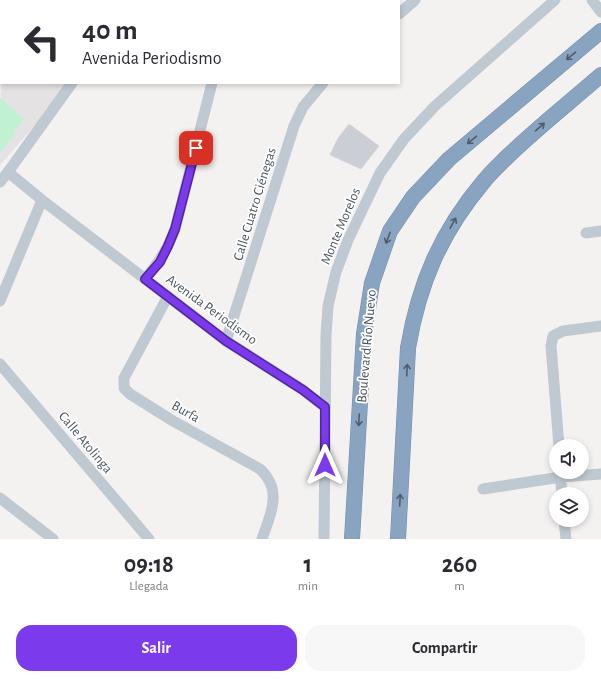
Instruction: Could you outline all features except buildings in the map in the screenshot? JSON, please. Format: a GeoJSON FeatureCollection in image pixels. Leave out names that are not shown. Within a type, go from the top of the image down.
{"type":"FeatureCollection","features":[{"type":"Feature","properties":{"kind":"highway","name":"Boulevard Río Nuevo"},"geometry":{"type":"LineString","coordinates":[[352,539],[364,334],[372,283],[390,231],[413,197],[449,159],[601,31]]}},
{"type":"Feature","properties":{"kind":"highway"},"geometry":{"type":"LineString","coordinates":[[398,539],[408,348],[412,322],[434,257],[457,216],[484,180],[524,142],[601,75]]}},
{"type":"Feature","properties":{"kind":"street"},"geometry":{"type":"LineString","coordinates":[[400,13],[415,0]]}},
{"type":"Feature","properties":{"kind":"street","name":"Monte Morelos"},"geometry":{"type":"LineString","coordinates":[[324,539],[326,335],[328,306],[336,272],[348,240],[380,173],[404,139],[435,106],[555,0]]}},
{"type":"Feature","properties":{"kind":"street"},"geometry":{"type":"LineString","coordinates":[[592,0],[601,12]]}},
{"type":"Feature","properties":{"kind":"street"},"geometry":{"type":"LineString","coordinates":[[0,182],[71,84]]}},
{"type":"Feature","properties":{"kind":"street"},"geometry":{"type":"LineString","coordinates":[[145,279],[160,262],[175,229],[212,84]]}},
{"type":"Feature","properties":{"kind":"street","name":"Calle Cuatro Ciénegas"},"geometry":{"type":"LineString","coordinates":[[226,341],[294,126],[303,107],[322,84]]}},
{"type":"Feature","properties":{"kind":"street","name":"Avenida Periodismo"},"geometry":{"type":"LineString","coordinates":[[8,172],[42,200],[226,341],[303,390],[325,407]]}},
{"type":"Feature","properties":{"kind":"street"},"geometry":{"type":"LineString","coordinates":[[0,301],[42,200]]}},
{"type":"Feature","properties":{"kind":"street"},"geometry":{"type":"LineString","coordinates":[[586,233],[601,232]]}},
{"type":"Feature","properties":{"kind":"street","name":"Burfa"},"geometry":{"type":"LineString","coordinates":[[168,296],[124,378],[124,388],[130,394],[173,421],[260,470],[268,478],[273,489],[273,499],[262,539]]}},
{"type":"Feature","properties":{"kind":"street"},"geometry":{"type":"LineString","coordinates":[[558,439],[551,346],[552,336],[563,331],[601,326]]}},
{"type":"Feature","properties":{"kind":"street","name":"Calle Atolinga"},"geometry":{"type":"LineString","coordinates":[[0,364],[149,539]]}},
{"type":"Feature","properties":{"kind":"street"},"geometry":{"type":"LineString","coordinates":[[589,474],[601,474]]}},
{"type":"Feature","properties":{"kind":"street"},"geometry":{"type":"LineString","coordinates":[[483,489],[549,477]]}},
{"type":"Feature","properties":{"kind":"street"},"geometry":{"type":"LineString","coordinates":[[0,498],[53,539]]}},
{"type":"Feature","properties":{"kind":"street"},"geometry":{"type":"LineString","coordinates":[[565,527],[566,539]]}},
{"type":"Feature","properties":{"kind":"shaded area"},"geometry":{"type":"Polygon","coordinates":[[[1,84],[67,84],[36,124],[0,165],[1,84]]]}},
{"type":"Feature","properties":{"kind":"green space"},"geometry":{"type":"Polygon","coordinates":[[[0,98],[24,119],[13,132],[15,134],[0,152],[0,98]]]}},
{"type":"Feature","properties":{"kind":"route"},"geometry":{"type":"LineString","coordinates":[[196,148],[175,229],[160,262],[145,279],[226,341],[303,390],[325,407],[325,465]]}}]}
